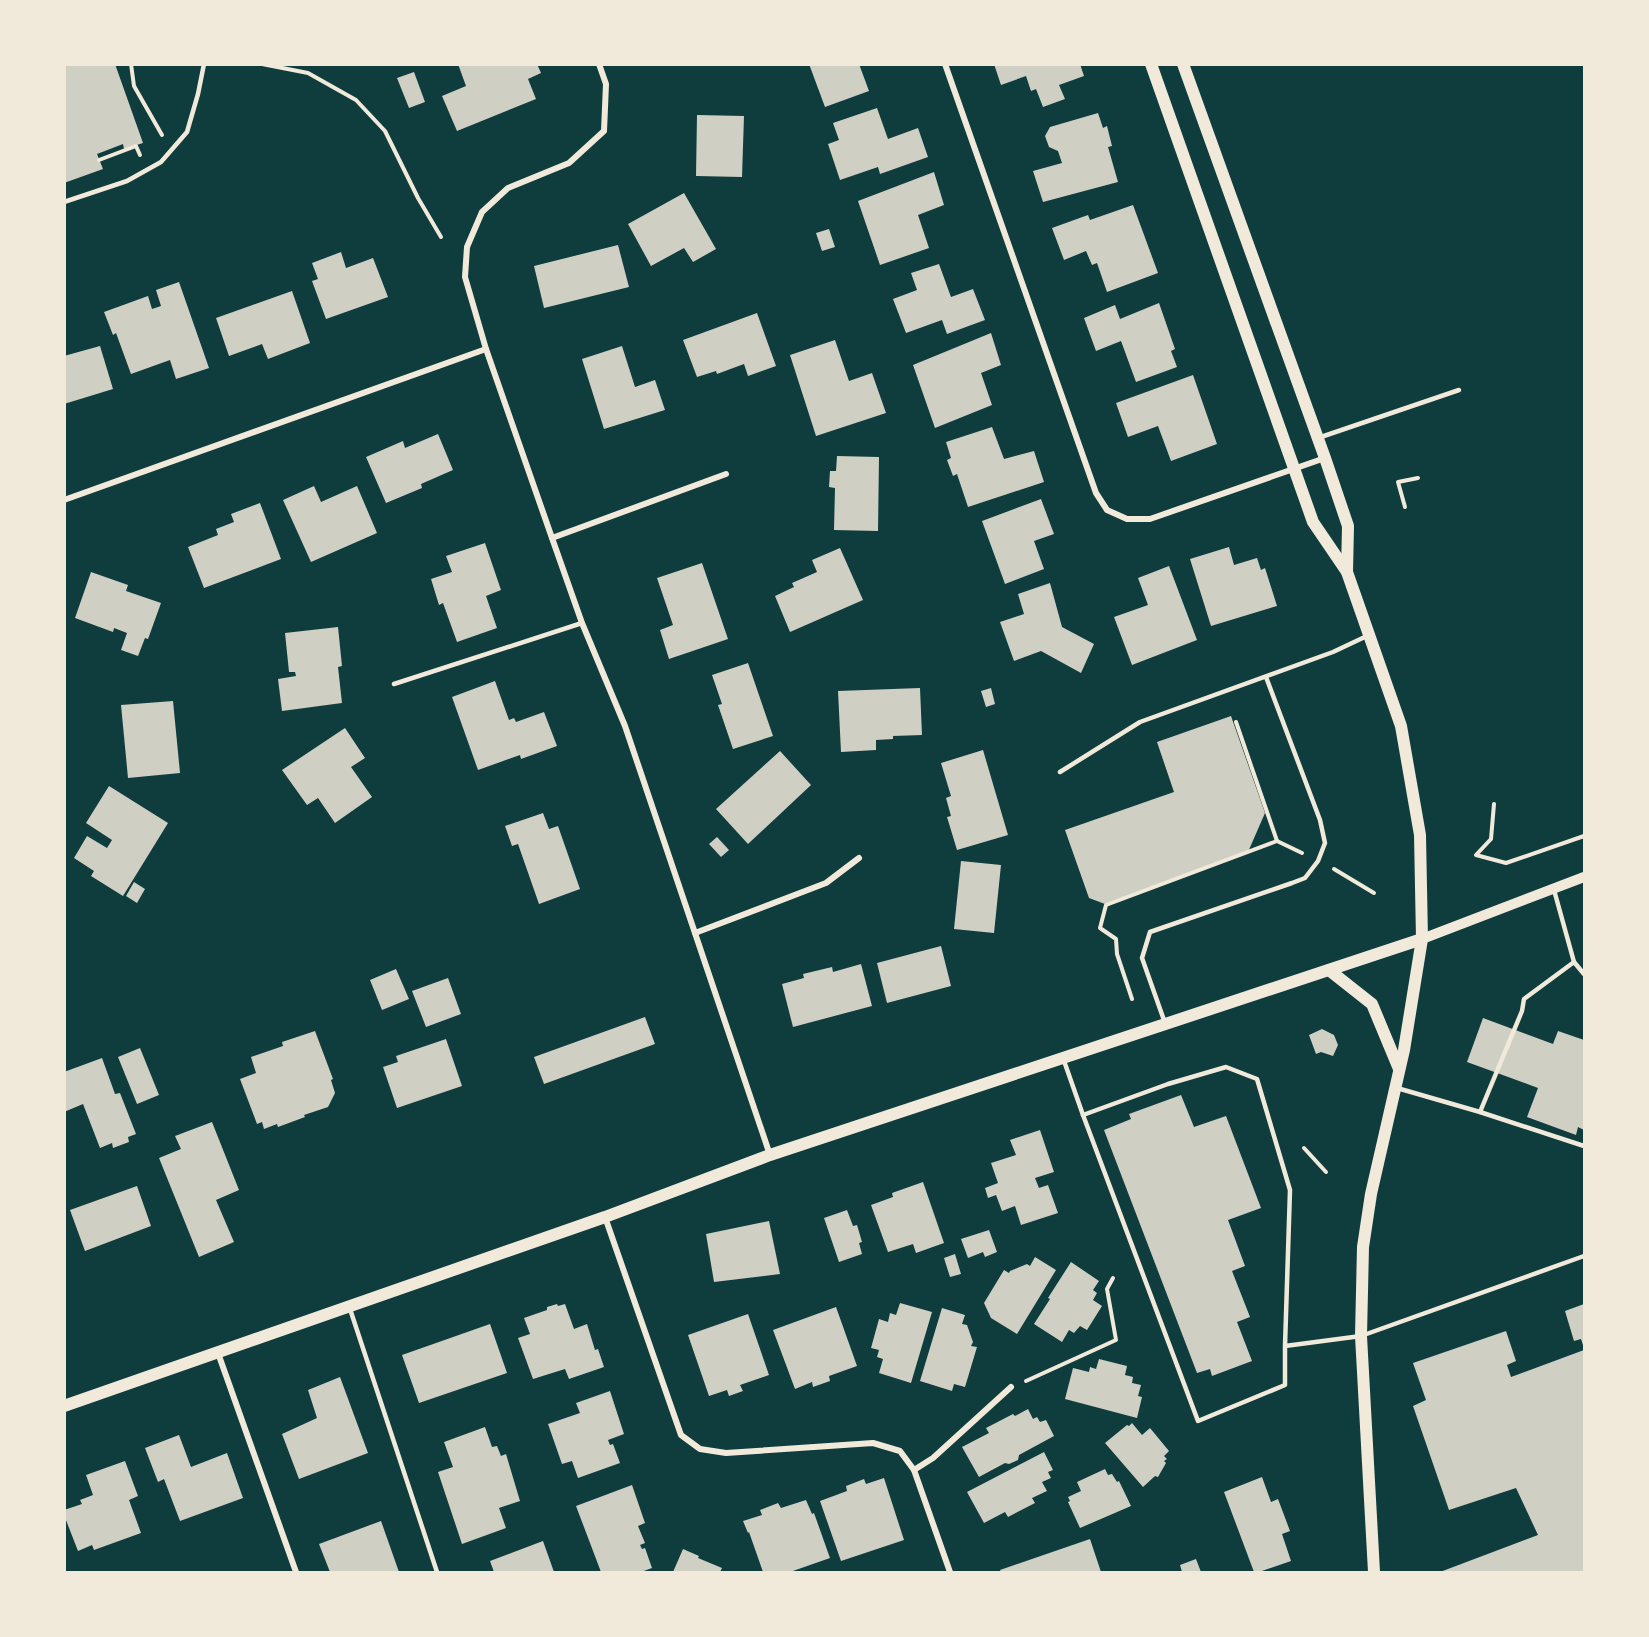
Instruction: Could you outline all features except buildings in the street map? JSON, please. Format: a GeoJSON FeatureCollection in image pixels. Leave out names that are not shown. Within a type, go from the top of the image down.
{"type":"FeatureCollection","features":[{"type":"Feature","properties":{"kind":"main road"},"geometry":{"type":"LineString","coordinates":[[1151,64],[1313,522],[1347,572],[1401,726],[1420,835],[1422,939],[1399,1069],[1371,1194],[1363,1247],[1361,1336],[1374,1572]]}},
{"type":"Feature","properties":{"kind":"main road"},"geometry":{"type":"LineString","coordinates":[[1183,64],[1348,526],[1347,572]]}},
{"type":"Feature","properties":{"kind":"main road"},"geometry":{"type":"LineString","coordinates":[[64,1406],[605,1216],[770,1155],[1422,939]]}},
{"type":"Feature","properties":{"kind":"main road"},"geometry":{"type":"LineString","coordinates":[[1329,970],[1372,1004],[1399,1069]]}},
{"type":"Feature","properties":{"kind":"street"},"geometry":{"type":"LineString","coordinates":[[599,64],[606,84],[604,131],[569,163],[508,188],[482,212],[467,247],[465,277],[486,349],[582,623],[625,726],[770,1155]]}},
{"type":"Feature","properties":{"kind":"street"},"geometry":{"type":"LineString","coordinates":[[945,64],[1096,493],[1107,510],[1127,519],[1150,519],[1325,458]]}},
{"type":"Feature","properties":{"kind":"street"},"geometry":{"type":"LineString","coordinates":[[64,500],[486,349]]}},
{"type":"Feature","properties":{"kind":"street"},"geometry":{"type":"LineString","coordinates":[[552,538],[726,474]]}},
{"type":"Feature","properties":{"kind":"street"},"geometry":{"type":"LineString","coordinates":[[695,933],[826,883],[859,858]]}},
{"type":"Feature","properties":{"kind":"street"},"geometry":{"type":"LineString","coordinates":[[1422,939],[1584,877]]}},
{"type":"Feature","properties":{"kind":"street"},"geometry":{"type":"LineString","coordinates":[[605,1216],[681,1435],[700,1449],[726,1453],[873,1443],[900,1451],[914,1470],[950,1572]]}},
{"type":"Feature","properties":{"kind":"street"},"geometry":{"type":"LineString","coordinates":[[218,1352],[296,1572]]}},
{"type":"Feature","properties":{"kind":"street"},"geometry":{"type":"LineString","coordinates":[[914,1470],[933,1458],[1011,1387]]}},
{"type":"Feature","properties":{"kind":"lane"},"geometry":{"type":"LineString","coordinates":[[64,202],[127,181],[161,162],[187,132],[204,64]]}},
{"type":"Feature","properties":{"kind":"lane"},"geometry":{"type":"LineString","coordinates":[[1318,438],[1459,390]]}},
{"type":"Feature","properties":{"kind":"lane"},"geometry":{"type":"LineString","coordinates":[[394,684],[582,623]]}},
{"type":"Feature","properties":{"kind":"lane"},"geometry":{"type":"LineString","coordinates":[[1060,772],[1140,722],[1333,652],[1369,635]]}},
{"type":"Feature","properties":{"kind":"lane"},"geometry":{"type":"LineString","coordinates":[[1165,1023],[1142,958],[1150,932],[1305,878],[1318,861],[1325,843],[1320,820],[1266,677]]}},
{"type":"Feature","properties":{"kind":"lane"},"geometry":{"type":"LineString","coordinates":[[1553,889],[1574,963],[1584,974]]}},
{"type":"Feature","properties":{"kind":"lane"},"geometry":{"type":"LineString","coordinates":[[1480,1112],[1522,1011],[1524,999],[1574,963]]}},
{"type":"Feature","properties":{"kind":"lane"},"geometry":{"type":"LineString","coordinates":[[1062,1058],[1198,1421],[1285,1385],[1290,1190],[1257,1079],[1226,1067],[1168,1084],[1083,1114]]}},
{"type":"Feature","properties":{"kind":"lane"},"geometry":{"type":"LineString","coordinates":[[1395,1088],[1480,1112],[1584,1146]]}},
{"type":"Feature","properties":{"kind":"lane"},"geometry":{"type":"LineString","coordinates":[[1285,1346],[1361,1336],[1584,1256]]}},
{"type":"Feature","properties":{"kind":"lane"},"geometry":{"type":"LineString","coordinates":[[350,1306],[436,1572]]}},
{"type":"Feature","properties":{"kind":"path"},"geometry":{"type":"LineString","coordinates":[[131,64],[134,86],[163,136]]}},
{"type":"Feature","properties":{"kind":"path"},"geometry":{"type":"LineString","coordinates":[[262,64],[308,73],[356,100],[385,131],[418,198],[441,237]]}},
{"type":"Feature","properties":{"kind":"path"},"geometry":{"type":"LineString","coordinates":[[99,160],[136,146],[140,156]]}},
{"type":"Feature","properties":{"kind":"path"},"geometry":{"type":"LineString","coordinates":[[1405,507],[1398,482],[1418,478]]}},
{"type":"Feature","properties":{"kind":"path"},"geometry":{"type":"LineString","coordinates":[[1236,722],[1277,841],[1302,853]]}},
{"type":"Feature","properties":{"kind":"path"},"geometry":{"type":"LineString","coordinates":[[1494,804],[1491,839],[1476,855],[1506,863],[1584,837]]}},
{"type":"Feature","properties":{"kind":"path"},"geometry":{"type":"LineString","coordinates":[[1132,999],[1117,954],[1116,939],[1100,928],[1106,905],[1277,841]]}},
{"type":"Feature","properties":{"kind":"path"},"geometry":{"type":"LineString","coordinates":[[1331,867],[1374,893]]}},
{"type":"Feature","properties":{"kind":"path"},"geometry":{"type":"LineString","coordinates":[[1304,1148],[1326,1172]]}},
{"type":"Feature","properties":{"kind":"path"},"geometry":{"type":"LineString","coordinates":[[1011,1387],[1116,1340],[1107,1289],[1113,1278]]}}]}
